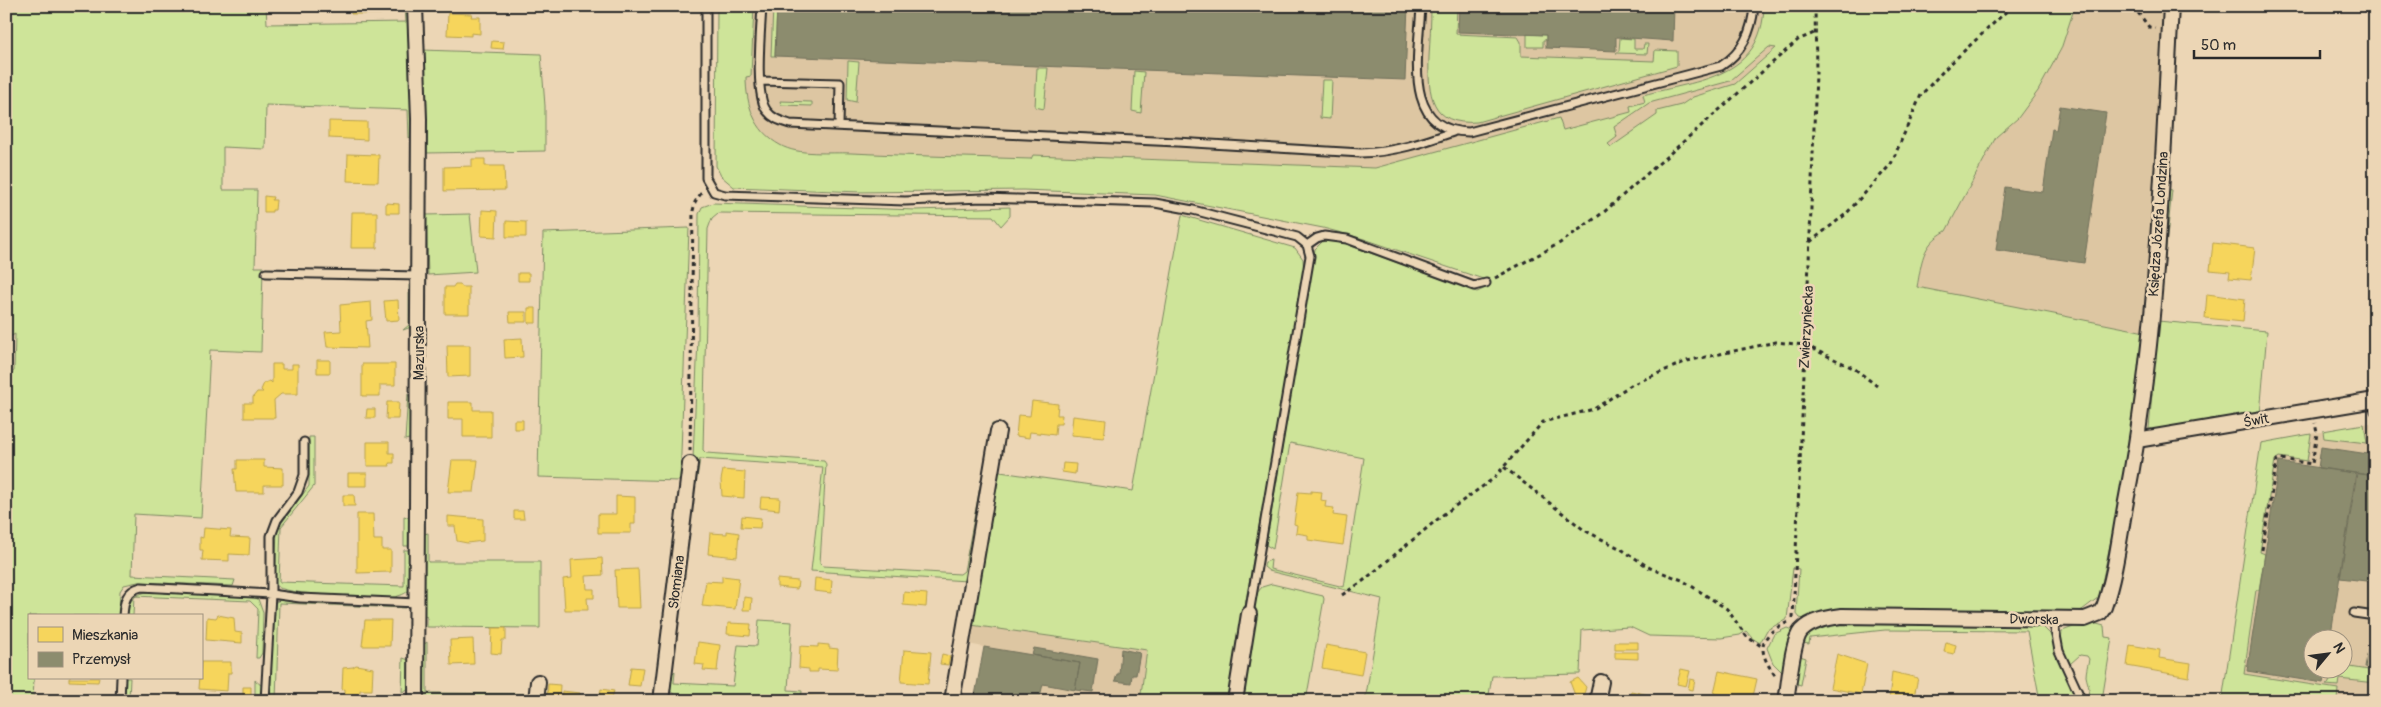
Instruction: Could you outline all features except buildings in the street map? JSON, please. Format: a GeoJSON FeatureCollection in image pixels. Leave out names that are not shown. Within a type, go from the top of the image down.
{"type":"FeatureCollection","features":[{"type":"Feature","properties":{"kind":"street","name":"Mazurska"},"geometry":{"type":"LineString","coordinates":[[416,6],[419,119],[416,701]]}},
{"type":"Feature","properties":{"kind":"street","name":"Księdza Józefa Londzina"},"geometry":{"type":"LineString","coordinates":[[2137,440],[2144,396],[2158,252],[2171,6]]}},
{"type":"Feature","properties":{"kind":"street","name":"Świt"},"geometry":{"type":"LineString","coordinates":[[2137,440],[2312,410],[2374,404]]}},
{"type":"Feature","properties":{"kind":"street"},"geometry":{"type":"LineString","coordinates":[[952,701],[998,432]]}},
{"type":"Feature","properties":{"kind":"street","name":"Dworska"},"geometry":{"type":"LineString","coordinates":[[1787,694],[1797,637],[1801,631],[1820,620],[1842,616],[2053,619],[2093,617],[2104,607],[2137,440]]}},
{"type":"Feature","properties":{"kind":"street","name":"Słomiana"},"geometry":{"type":"LineString","coordinates":[[662,701],[690,464]]}},
{"type":"Feature","properties":{"kind":"street"},"geometry":{"type":"LineString","coordinates":[[1235,701],[1249,614]]}},
{"type":"Feature","properties":{"kind":"street"},"geometry":{"type":"LineString","coordinates":[[536,701],[538,682]]}},
{"type":"Feature","properties":{"kind":"street"},"geometry":{"type":"LineString","coordinates":[[1597,701],[1601,682]]}},
{"type":"Feature","properties":{"kind":"lane"},"geometry":{"type":"LineString","coordinates":[[706,6],[706,164],[709,185],[714,192],[725,195],[905,201],[983,198],[1155,203],[1174,205],[1297,237],[1307,245],[1310,256],[1249,614]]}},
{"type":"Feature","properties":{"kind":"lane"},"geometry":{"type":"LineString","coordinates":[[762,6],[760,81],[765,110],[774,119],[790,124],[1362,153],[1384,152],[1411,147],[1453,132],[1469,132],[1721,66],[1732,59],[1746,40],[1751,26],[1754,6]]}},
{"type":"Feature","properties":{"kind":"lane"},"geometry":{"type":"LineString","coordinates":[[1421,6],[1418,86],[1423,104],[1431,118],[1439,126],[1453,132]]}},
{"type":"Feature","properties":{"kind":"lane"},"geometry":{"type":"LineString","coordinates":[[760,81],[840,83],[839,126]]}},
{"type":"Feature","properties":{"kind":"lane"},"geometry":{"type":"LineString","coordinates":[[1307,245],[1316,238],[1324,236],[1347,239],[1474,286],[1486,283]]}},
{"type":"Feature","properties":{"kind":"lane"},"geometry":{"type":"LineString","coordinates":[[266,273],[419,276]]}},
{"type":"Feature","properties":{"kind":"lane"},"geometry":{"type":"LineString","coordinates":[[265,701],[271,594],[271,536],[277,520],[298,492],[304,475],[304,442]]}},
{"type":"Feature","properties":{"kind":"lane"},"geometry":{"type":"LineString","coordinates":[[123,614],[126,598],[129,593],[141,587],[271,594],[300,598],[418,603]]}},
{"type":"Feature","properties":{"kind":"lane"},"geometry":{"type":"LineString","coordinates":[[2354,613],[2375,616]]}},
{"type":"Feature","properties":{"kind":"lane"},"geometry":{"type":"LineString","coordinates":[[2053,619],[2059,652],[2082,701]]}},
{"type":"Feature","properties":{"kind":"lane"},"geometry":{"type":"LineString","coordinates":[[120,701],[121,680]]}},
{"type":"Feature","properties":{"kind":"path","name":"Zwierzyniecka"},"geometry":{"type":"LineString","coordinates":[[1763,647],[1768,634],[1793,620],[1810,243],[1816,73],[1815,6]]}},
{"type":"Feature","properties":{"kind":"path"},"geometry":{"type":"LineString","coordinates":[[1810,243],[1846,214],[1891,164],[1921,95],[1947,67],[2012,6]]}},
{"type":"Feature","properties":{"kind":"path"},"geometry":{"type":"LineString","coordinates":[[2133,6],[2149,27],[2170,32]]}},
{"type":"Feature","properties":{"kind":"path"},"geometry":{"type":"LineString","coordinates":[[1486,283],[1581,230],[1604,212],[1798,40],[1814,33]]}},
{"type":"Feature","properties":{"kind":"path"},"geometry":{"type":"LineString","coordinates":[[690,464],[693,211],[701,193],[709,185]]}},
{"type":"Feature","properties":{"kind":"path"},"geometry":{"type":"LineString","coordinates":[[1342,595],[1363,581],[1438,519],[1479,490],[1504,467],[1543,422],[1594,409],[1631,385],[1687,361],[1776,342],[1805,345],[1855,369],[1877,386]]}},
{"type":"Feature","properties":{"kind":"path"},"geometry":{"type":"LineString","coordinates":[[2262,550],[2277,460],[2312,464],[2317,433],[2312,410]]}},
{"type":"Feature","properties":{"kind":"path"},"geometry":{"type":"LineString","coordinates":[[1504,467],[1584,530],[1621,549],[1650,568],[1682,580],[1727,609],[1747,637],[1763,647],[1764,656],[1770,668],[1787,694]]}},
{"type":"Feature","properties":{"kind":"shaded area"},"geometry":{"type":"Polygon","coordinates":[[[717,6],[1810,6],[1811,18],[1584,215],[1364,239],[1323,228],[1155,195],[1023,190],[860,192],[734,187],[721,176],[716,166],[717,6]]]}},
{"type":"Feature","properties":{"kind":"shaded area"},"geometry":{"type":"Polygon","coordinates":[[[2075,6],[2166,6],[2153,251],[2145,332],[1917,288],[1924,252],[1933,238],[1946,231],[1996,137],[2018,118],[2061,49],[2075,6]]]}},
{"type":"Feature","properties":{"kind":"shaded area"},"geometry":{"type":"Polygon","coordinates":[[[2375,422],[2375,701],[2222,701],[2261,443],[2375,422]]]}},
{"type":"Feature","properties":{"kind":"shaded area"},"geometry":{"type":"Polygon","coordinates":[[[971,625],[1147,650],[1140,701],[974,701],[984,647],[968,644],[971,625]]]}},
{"type":"Feature","properties":{"kind":"green space"},"geometry":{"type":"Polygon","coordinates":[[[6,6],[266,6],[267,24],[406,22],[405,6],[410,6],[412,135],[409,138],[408,110],[266,105],[265,149],[223,147],[223,190],[257,190],[255,267],[263,267],[261,352],[210,350],[201,518],[134,514],[132,575],[235,580],[233,586],[138,582],[124,585],[120,591],[119,614],[28,614],[28,680],[34,680],[33,701],[6,701],[6,377],[14,371],[15,334],[6,339],[6,6]]]}},
{"type":"Feature","properties":{"kind":"green space"},"geometry":{"type":"Polygon","coordinates":[[[717,6],[754,6],[751,76],[746,77],[750,107],[758,124],[771,139],[780,145],[796,151],[1031,159],[1033,155],[1375,168],[1559,118],[1563,130],[1631,112],[1630,106],[1645,102],[1643,95],[1705,79],[1724,72],[1740,62],[1752,48],[1761,30],[1764,6],[2075,6],[2061,49],[2038,91],[2018,118],[1996,137],[1946,231],[1938,236],[1927,248],[1917,287],[2145,332],[2132,441],[2099,597],[2082,610],[2070,614],[1808,620],[1800,618],[1796,613],[1799,569],[1793,568],[1787,619],[1767,630],[1760,643],[1746,631],[1740,635],[1721,638],[1649,636],[1630,627],[1582,630],[1580,674],[1492,676],[1488,701],[1365,701],[1382,599],[1269,571],[1264,567],[1265,562],[1271,560],[1270,569],[1344,587],[1364,458],[1290,443],[1273,549],[1266,545],[1315,249],[1323,241],[1338,241],[1477,292],[1490,286],[1483,279],[1364,239],[1323,228],[1155,195],[1023,190],[860,192],[734,187],[721,176],[716,166],[717,6]],[[1769,47],[1730,81],[1649,103],[1614,127],[1617,137],[1608,144],[1611,147],[1657,115],[1657,111],[1681,105],[1693,97],[1735,84],[1776,48],[1769,47]]]}},
{"type":"Feature","properties":{"kind":"green space"},"geometry":{"type":"Polygon","coordinates":[[[773,6],[777,6],[775,56],[771,56],[773,6]]]}},
{"type":"Feature","properties":{"kind":"green space"},"geometry":{"type":"Polygon","coordinates":[[[1431,6],[1457,6],[1456,34],[1518,37],[1521,42],[1521,56],[1654,61],[1655,50],[1677,51],[1677,66],[1477,122],[1461,122],[1450,119],[1441,113],[1431,95],[1429,71],[1431,6]]]}},
{"type":"Feature","properties":{"kind":"green space"},"geometry":{"type":"Polygon","coordinates":[[[1527,34],[1546,35],[1546,40],[1543,40],[1543,47],[1527,47],[1527,34]]]}},
{"type":"Feature","properties":{"kind":"green space"},"geometry":{"type":"Polygon","coordinates":[[[1620,38],[1634,39],[1634,49],[1643,49],[1644,44],[1648,44],[1647,54],[1616,53],[1619,51],[1620,38]]]}},
{"type":"Feature","properties":{"kind":"green space"},"geometry":{"type":"Polygon","coordinates":[[[422,50],[541,54],[545,106],[545,151],[425,153],[422,50]]]}},
{"type":"Feature","properties":{"kind":"green space"},"geometry":{"type":"Polygon","coordinates":[[[848,61],[859,62],[856,102],[847,100],[848,61]]]}},
{"type":"Feature","properties":{"kind":"green space"},"geometry":{"type":"Polygon","coordinates":[[[1037,68],[1048,68],[1044,109],[1035,107],[1037,68]]]}},
{"type":"Feature","properties":{"kind":"green space"},"geometry":{"type":"Polygon","coordinates":[[[1134,71],[1144,72],[1141,113],[1132,111],[1134,71]]]}},
{"type":"Feature","properties":{"kind":"green space"},"geometry":{"type":"Polygon","coordinates":[[[1322,80],[1332,80],[1330,119],[1320,118],[1322,80]]]}},
{"type":"Feature","properties":{"kind":"green space"},"geometry":{"type":"Polygon","coordinates":[[[780,101],[812,102],[812,106],[781,105],[780,101]]]}},
{"type":"Feature","properties":{"kind":"green space"},"geometry":{"type":"Polygon","coordinates":[[[2168,189],[2172,190],[2163,275],[2161,269],[2168,189]]]}},
{"type":"Feature","properties":{"kind":"green space"},"geometry":{"type":"Polygon","coordinates":[[[713,203],[916,210],[1010,207],[1010,216],[1001,226],[993,216],[718,213],[712,218],[708,229],[703,450],[706,453],[824,461],[826,464],[820,563],[823,566],[960,574],[964,571],[992,424],[994,424],[967,581],[811,571],[823,467],[700,459],[696,484],[692,483],[698,338],[699,214],[702,207],[713,203]]]}},
{"type":"Feature","properties":{"kind":"green space"},"geometry":{"type":"Polygon","coordinates":[[[470,214],[476,272],[428,275],[426,215],[470,214]]]}},
{"type":"Feature","properties":{"kind":"green space"},"geometry":{"type":"Polygon","coordinates":[[[1182,215],[1295,248],[1303,259],[1304,274],[1228,701],[1140,701],[1147,650],[971,625],[996,474],[1000,470],[1000,472],[1133,491],[1182,215]]]}},
{"type":"Feature","properties":{"kind":"green space"},"geometry":{"type":"Polygon","coordinates":[[[689,228],[680,481],[538,477],[543,233],[689,228]]]}},
{"type":"Feature","properties":{"kind":"green space"},"geometry":{"type":"Polygon","coordinates":[[[409,285],[413,286],[414,326],[403,330],[409,325],[409,285]]]}},
{"type":"Feature","properties":{"kind":"green space"},"geometry":{"type":"Polygon","coordinates":[[[2158,321],[2267,331],[2260,415],[2151,431],[2149,429],[2158,321]]]}},
{"type":"Feature","properties":{"kind":"green space"},"geometry":{"type":"Polygon","coordinates":[[[408,394],[412,409],[413,438],[405,440],[408,394]]]}},
{"type":"Feature","properties":{"kind":"green space"},"geometry":{"type":"Polygon","coordinates":[[[2364,424],[2367,443],[2324,438],[2323,431],[2364,424]]]}},
{"type":"Feature","properties":{"kind":"green space"},"geometry":{"type":"Polygon","coordinates":[[[2311,434],[2307,461],[2279,457],[2275,460],[2260,552],[2265,554],[2259,590],[2256,590],[2244,674],[2338,689],[2337,701],[2222,701],[2261,443],[2311,434]]]}},
{"type":"Feature","properties":{"kind":"green space"},"geometry":{"type":"Polygon","coordinates":[[[309,437],[314,437],[314,486],[281,527],[279,582],[404,586],[404,550],[412,550],[411,587],[404,594],[386,598],[339,596],[292,591],[276,585],[277,529],[309,486],[309,437]]]}},
{"type":"Feature","properties":{"kind":"green space"},"geometry":{"type":"Polygon","coordinates":[[[404,516],[413,519],[413,546],[404,546],[404,516]]]}},
{"type":"Feature","properties":{"kind":"green space"},"geometry":{"type":"Polygon","coordinates":[[[428,533],[428,562],[540,562],[540,628],[427,627],[427,617],[423,615],[424,534],[428,533]]]}},
{"type":"Feature","properties":{"kind":"green space"},"geometry":{"type":"Polygon","coordinates":[[[1272,584],[1323,596],[1324,599],[1306,701],[1239,701],[1257,593],[1262,587],[1272,584]]]}},
{"type":"Feature","properties":{"kind":"green space"},"geometry":{"type":"Polygon","coordinates":[[[147,592],[250,596],[258,599],[263,613],[262,653],[259,658],[256,658],[258,609],[250,601],[136,596],[147,592]]]}},
{"type":"Feature","properties":{"kind":"green space"},"geometry":{"type":"Polygon","coordinates":[[[134,598],[133,614],[127,614],[130,603],[134,598]]]}},
{"type":"Feature","properties":{"kind":"green space"},"geometry":{"type":"Polygon","coordinates":[[[282,599],[404,606],[405,608],[279,603],[276,701],[270,701],[273,608],[274,603],[282,599]]]}},
{"type":"Feature","properties":{"kind":"green space"},"geometry":{"type":"Polygon","coordinates":[[[759,620],[792,622],[788,690],[802,691],[801,701],[676,701],[676,696],[668,689],[669,677],[675,671],[674,683],[733,686],[738,645],[757,646],[759,620]]]}},
{"type":"Feature","properties":{"kind":"green space"},"geometry":{"type":"Polygon","coordinates":[[[1844,622],[2042,626],[2050,634],[2077,701],[2040,701],[2027,631],[1885,630],[1810,638],[1809,644],[1803,643],[1806,637],[1815,629],[1825,625],[1844,622]]]}},
{"type":"Feature","properties":{"kind":"green space"},"geometry":{"type":"Polygon","coordinates":[[[2082,624],[2104,626],[2105,637],[2112,638],[2102,700],[2104,701],[2085,700],[2089,690],[2086,676],[2089,659],[2087,656],[2080,655],[2070,664],[2063,648],[2062,631],[2082,624]]]}},
{"type":"Feature","properties":{"kind":"green space"},"geometry":{"type":"Polygon","coordinates":[[[1787,628],[1792,630],[1792,640],[1782,672],[1773,663],[1767,648],[1774,634],[1787,628]]]}},
{"type":"Feature","properties":{"kind":"green space"},"geometry":{"type":"Polygon","coordinates":[[[427,642],[427,693],[529,694],[529,701],[422,701],[423,645],[427,642]]]}},
{"type":"Feature","properties":{"kind":"green space"},"geometry":{"type":"Polygon","coordinates":[[[1800,656],[1806,658],[1801,685],[1794,683],[1800,656]]]}},
{"type":"Feature","properties":{"kind":"green space"},"geometry":{"type":"Polygon","coordinates":[[[403,658],[409,660],[408,689],[402,692],[403,658]]]}},
{"type":"Feature","properties":{"kind":"green space"},"geometry":{"type":"Polygon","coordinates":[[[2354,668],[2375,671],[2375,683],[2348,680],[2354,680],[2354,668]]]}},
{"type":"Feature","properties":{"kind":"green space"},"geometry":{"type":"Polygon","coordinates":[[[125,680],[130,680],[129,700],[151,701],[124,701],[125,680]]]}},
{"type":"Feature","properties":{"kind":"green space"},"geometry":{"type":"Polygon","coordinates":[[[255,680],[262,686],[261,701],[255,701],[255,680]]]}},
{"type":"Feature","properties":{"kind":"green space"},"geometry":{"type":"Polygon","coordinates":[[[2329,680],[2339,680],[2338,686],[2326,685],[2329,680]]]}}]}
